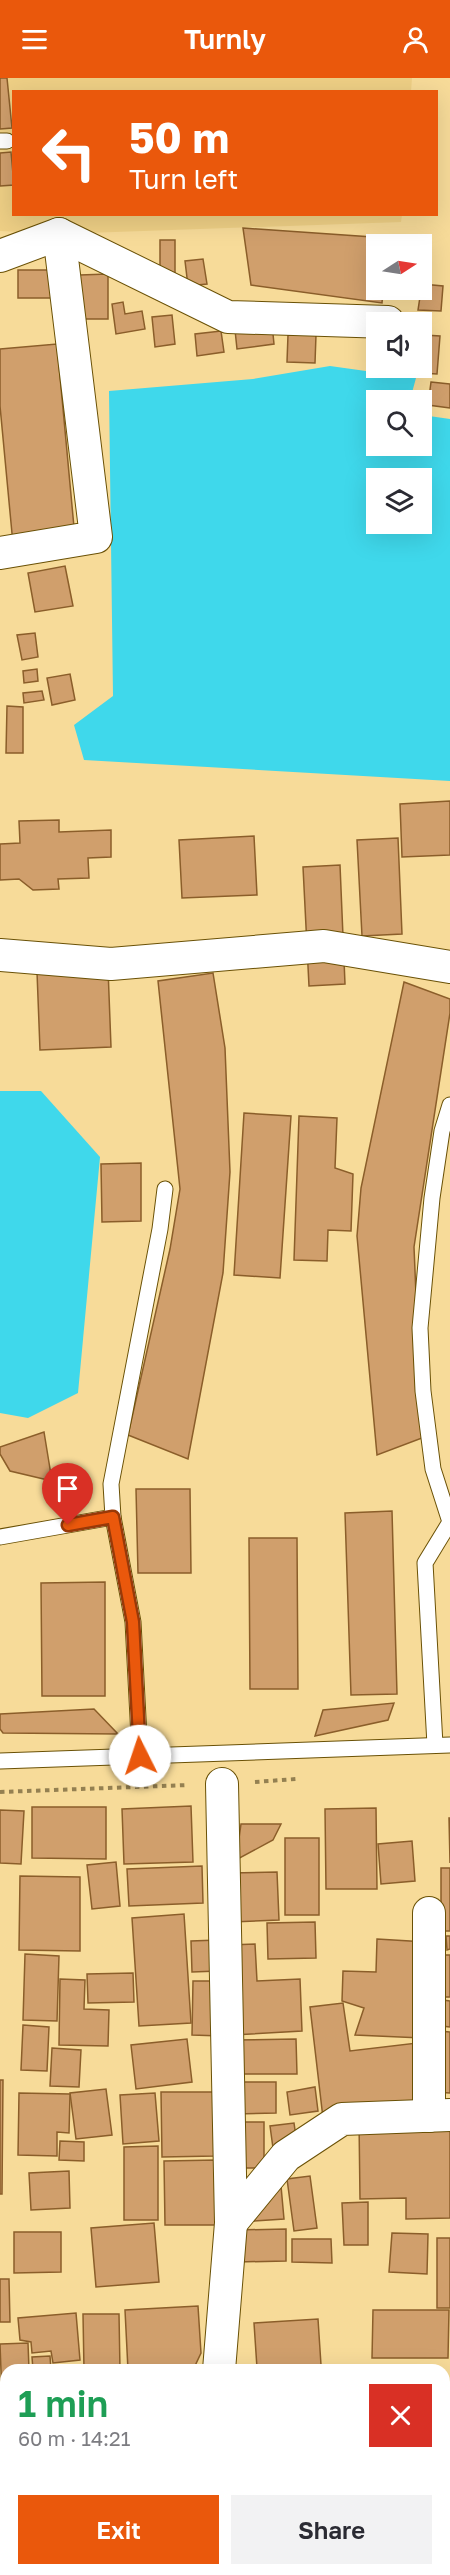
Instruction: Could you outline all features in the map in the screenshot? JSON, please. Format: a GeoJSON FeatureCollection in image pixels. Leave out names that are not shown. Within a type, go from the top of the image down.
{"type":"FeatureCollection","features":[{"type":"Feature","properties":{"kind":"street"},"geometry":{"type":"LineString","coordinates":[[0,256],[59,234],[228,317],[366,321]]}},
{"type":"Feature","properties":{"kind":"street"},"geometry":{"type":"LineString","coordinates":[[0,553],[96,537],[59,234]]}},
{"type":"Feature","properties":{"kind":"street"},"geometry":{"type":"LineString","coordinates":[[0,955],[111,964],[324,946],[450,967]]}},
{"type":"Feature","properties":{"kind":"street"},"geometry":{"type":"LineString","coordinates":[[219,2364],[231,2223],[222,1784]]}},
{"type":"Feature","properties":{"kind":"street"},"geometry":{"type":"LineString","coordinates":[[231,2223],[286,2156],[342,2118],[439,2115],[429,1913]]}},
{"type":"Feature","properties":{"kind":"lane"},"geometry":{"type":"LineString","coordinates":[[0,1761],[443,1745],[425,1563],[450,1522],[433,1469],[423,1391],[420,1328],[432,1198],[442,1131],[450,1105]]}},
{"type":"Feature","properties":{"kind":"lane"},"geometry":{"type":"LineString","coordinates":[[140,1756],[133,1622],[113,1517],[111,1484],[165,1190]]}},
{"type":"Feature","properties":{"kind":"lane"},"geometry":{"type":"LineString","coordinates":[[0,1537],[113,1517]]}},
{"type":"Feature","properties":{"kind":"shaded area"},"geometry":{"type":"Polygon","coordinates":[[[0,78],[412,78],[411,90],[12,90],[12,216],[402,216],[401,222],[59,234],[0,231],[0,78]]]}},
{"type":"Feature","properties":{"kind":"water"},"geometry":{"type":"Polygon","coordinates":[[[330,366],[366,371],[366,378],[416,378],[413,390],[366,390],[366,456],[432,456],[432,416],[450,419],[450,781],[84,760],[74,725],[113,696],[109,391],[253,379],[330,366]]]}},
{"type":"Feature","properties":{"kind":"water"},"geometry":{"type":"Polygon","coordinates":[[[0,1091],[41,1091],[100,1157],[78,1393],[28,1418],[0,1413],[0,1091]]]}},
{"type":"Feature","properties":{"kind":"building"},"geometry":{"type":"Polygon","coordinates":[[[0,78],[7,78],[12,128],[0,129],[0,78]]]}},
{"type":"Feature","properties":{"kind":"building"},"geometry":{"type":"Polygon","coordinates":[[[11,152],[12,185],[0,186],[0,153],[11,152]]]}},
{"type":"Feature","properties":{"kind":"building"},"geometry":{"type":"Polygon","coordinates":[[[243,228],[366,237],[366,300],[382,300],[382,303],[251,285],[243,228]]]}},
{"type":"Feature","properties":{"kind":"building"},"geometry":{"type":"Polygon","coordinates":[[[160,240],[175,240],[175,274],[160,274],[160,240]]]}},
{"type":"Feature","properties":{"kind":"building"},"geometry":{"type":"Polygon","coordinates":[[[203,259],[207,284],[188,286],[185,261],[203,259]]]}},
{"type":"Feature","properties":{"kind":"building"},"geometry":{"type":"Polygon","coordinates":[[[18,270],[52,270],[52,298],[18,298],[18,270]]]}},
{"type":"Feature","properties":{"kind":"building"},"geometry":{"type":"Polygon","coordinates":[[[108,274],[108,319],[80,319],[80,275],[108,274]]]}},
{"type":"Feature","properties":{"kind":"building"},"geometry":{"type":"Polygon","coordinates":[[[432,285],[443,286],[441,311],[418,310],[420,300],[432,300],[432,285]]]}},
{"type":"Feature","properties":{"kind":"building"},"geometry":{"type":"Polygon","coordinates":[[[123,302],[125,314],[142,311],[145,329],[116,334],[112,304],[123,302]]]}},
{"type":"Feature","properties":{"kind":"building"},"geometry":{"type":"Polygon","coordinates":[[[172,315],[175,344],[155,347],[152,317],[172,315]]]}},
{"type":"Feature","properties":{"kind":"building"},"geometry":{"type":"Polygon","coordinates":[[[272,324],[274,344],[237,349],[235,330],[272,324]]]}},
{"type":"Feature","properties":{"kind":"building"},"geometry":{"type":"Polygon","coordinates":[[[221,331],[224,352],[197,356],[195,334],[221,331]]]}},
{"type":"Feature","properties":{"kind":"building"},"geometry":{"type":"Polygon","coordinates":[[[288,335],[316,335],[315,363],[287,362],[288,335]]]}},
{"type":"Feature","properties":{"kind":"building"},"geometry":{"type":"Polygon","coordinates":[[[432,336],[440,336],[437,374],[432,374],[432,336]]]}},
{"type":"Feature","properties":{"kind":"building"},"geometry":{"type":"Polygon","coordinates":[[[57,344],[75,538],[13,544],[0,406],[0,349],[57,344]]]}},
{"type":"Feature","properties":{"kind":"building"},"geometry":{"type":"Polygon","coordinates":[[[431,382],[450,384],[450,408],[432,406],[432,390],[430,390],[431,382]]]}},
{"type":"Feature","properties":{"kind":"building"},"geometry":{"type":"Polygon","coordinates":[[[65,566],[73,606],[35,612],[28,573],[65,566]]]}},
{"type":"Feature","properties":{"kind":"building"},"geometry":{"type":"Polygon","coordinates":[[[35,633],[38,657],[22,660],[17,635],[35,633]]]}},
{"type":"Feature","properties":{"kind":"building"},"geometry":{"type":"Polygon","coordinates":[[[37,669],[38,681],[24,683],[23,671],[37,669]]]}},
{"type":"Feature","properties":{"kind":"building"},"geometry":{"type":"Polygon","coordinates":[[[70,674],[75,700],[52,705],[47,678],[70,674]]]}},
{"type":"Feature","properties":{"kind":"building"},"geometry":{"type":"Polygon","coordinates":[[[42,691],[44,700],[24,703],[23,693],[42,691]]]}},
{"type":"Feature","properties":{"kind":"building"},"geometry":{"type":"Polygon","coordinates":[[[7,706],[23,707],[23,753],[6,753],[7,706]]]}},
{"type":"Feature","properties":{"kind":"building"},"geometry":{"type":"Polygon","coordinates":[[[450,801],[450,855],[402,857],[400,804],[450,801]]]}},
{"type":"Feature","properties":{"kind":"building"},"geometry":{"type":"Polygon","coordinates":[[[59,820],[59,832],[111,830],[111,857],[88,858],[89,878],[58,879],[59,889],[33,890],[19,879],[0,880],[0,844],[20,843],[19,821],[59,820]]]}},
{"type":"Feature","properties":{"kind":"building"},"geometry":{"type":"Polygon","coordinates":[[[254,836],[257,895],[182,898],[179,840],[254,836]]]}},
{"type":"Feature","properties":{"kind":"building"},"geometry":{"type":"Polygon","coordinates":[[[398,838],[402,934],[362,936],[357,840],[398,838]]]}},
{"type":"Feature","properties":{"kind":"building"},"geometry":{"type":"Polygon","coordinates":[[[340,865],[345,984],[309,986],[303,867],[340,865]]]}},
{"type":"Feature","properties":{"kind":"building"},"geometry":{"type":"Polygon","coordinates":[[[108,968],[111,1047],[40,1050],[37,972],[108,968]]]}},
{"type":"Feature","properties":{"kind":"building"},"geometry":{"type":"Polygon","coordinates":[[[213,973],[225,1048],[230,1172],[223,1273],[188,1459],[128,1435],[170,1249],[180,1189],[158,981],[213,973]]]}},
{"type":"Feature","properties":{"kind":"building"},"geometry":{"type":"Polygon","coordinates":[[[404,982],[450,999],[450,1013],[414,1247],[422,1438],[377,1455],[357,1236],[361,1188],[404,982]]]}},
{"type":"Feature","properties":{"kind":"building"},"geometry":{"type":"Polygon","coordinates":[[[244,1113],[291,1116],[280,1278],[234,1275],[244,1113]]]}},
{"type":"Feature","properties":{"kind":"building"},"geometry":{"type":"Polygon","coordinates":[[[299,1116],[337,1118],[335,1168],[353,1174],[351,1231],[328,1230],[327,1261],[294,1260],[299,1116]]]}},
{"type":"Feature","properties":{"kind":"building"},"geometry":{"type":"Polygon","coordinates":[[[141,1163],[141,1221],[102,1222],[101,1164],[141,1163]]]}},
{"type":"Feature","properties":{"kind":"building"},"geometry":{"type":"Polygon","coordinates":[[[44,1432],[52,1481],[10,1471],[0,1454],[0,1447],[44,1432]]]}},
{"type":"Feature","properties":{"kind":"building"},"geometry":{"type":"Polygon","coordinates":[[[136,1489],[190,1489],[191,1573],[138,1573],[136,1489]]]}},
{"type":"Feature","properties":{"kind":"building"},"geometry":{"type":"Polygon","coordinates":[[[392,1511],[397,1694],[351,1695],[345,1513],[392,1511]]]}},
{"type":"Feature","properties":{"kind":"building"},"geometry":{"type":"Polygon","coordinates":[[[249,1538],[297,1538],[298,1689],[250,1689],[249,1538]]]}},
{"type":"Feature","properties":{"kind":"building"},"geometry":{"type":"Polygon","coordinates":[[[105,1582],[105,1696],[42,1696],[41,1583],[105,1582]]]}},
{"type":"Feature","properties":{"kind":"building"},"geometry":{"type":"Polygon","coordinates":[[[394,1703],[388,1720],[315,1736],[323,1710],[394,1703]]]}},
{"type":"Feature","properties":{"kind":"building"},"geometry":{"type":"Polygon","coordinates":[[[94,1709],[118,1734],[3,1733],[0,1729],[0,1714],[94,1709]]]}},
{"type":"Feature","properties":{"kind":"building"},"geometry":{"type":"Polygon","coordinates":[[[191,1806],[193,1862],[124,1864],[122,1809],[191,1806]]]}},
{"type":"Feature","properties":{"kind":"building"},"geometry":{"type":"Polygon","coordinates":[[[32,1807],[106,1807],[106,1859],[32,1858],[32,1807]]]}},
{"type":"Feature","properties":{"kind":"building"},"geometry":{"type":"Polygon","coordinates":[[[376,1808],[377,1889],[326,1889],[325,1809],[376,1808]]]}},
{"type":"Feature","properties":{"kind":"building"},"geometry":{"type":"Polygon","coordinates":[[[0,1810],[24,1811],[21,1864],[0,1863],[0,1810]]]}},
{"type":"Feature","properties":{"kind":"building"},"geometry":{"type":"Polygon","coordinates":[[[241,1824],[281,1824],[273,1840],[236,1860],[241,1824]]]}},
{"type":"Feature","properties":{"kind":"building"},"geometry":{"type":"Polygon","coordinates":[[[285,1838],[319,1838],[319,1915],[285,1915],[285,1838]]]}},
{"type":"Feature","properties":{"kind":"building"},"geometry":{"type":"Polygon","coordinates":[[[412,1841],[415,1881],[381,1884],[378,1844],[412,1841]]]}},
{"type":"Feature","properties":{"kind":"building"},"geometry":{"type":"Polygon","coordinates":[[[116,1862],[120,1906],[92,1909],[87,1865],[116,1862]]]}},
{"type":"Feature","properties":{"kind":"building"},"geometry":{"type":"Polygon","coordinates":[[[202,1866],[203,1903],[129,1906],[127,1869],[202,1866]]]}},
{"type":"Feature","properties":{"kind":"building"},"geometry":{"type":"Polygon","coordinates":[[[441,1868],[450,1868],[450,1931],[441,1931],[441,1868]]]}},
{"type":"Feature","properties":{"kind":"building"},"geometry":{"type":"Polygon","coordinates":[[[277,1872],[279,1920],[232,1922],[231,1873],[277,1872]]]}},
{"type":"Feature","properties":{"kind":"building"},"geometry":{"type":"Polygon","coordinates":[[[20,1876],[80,1877],[80,1951],[19,1950],[20,1876]]]}},
{"type":"Feature","properties":{"kind":"building"},"geometry":{"type":"Polygon","coordinates":[[[184,1914],[191,2023],[139,2026],[132,1918],[184,1914]]]}},
{"type":"Feature","properties":{"kind":"building"},"geometry":{"type":"Polygon","coordinates":[[[315,1922],[316,1958],[268,1959],[267,1923],[315,1922]]]}},
{"type":"Feature","properties":{"kind":"building"},"geometry":{"type":"Polygon","coordinates":[[[446,1936],[450,1936],[450,1949],[447,1950],[446,1936]]]}},
{"type":"Feature","properties":{"kind":"building"},"geometry":{"type":"Polygon","coordinates":[[[377,1939],[426,1942],[422,2038],[355,2035],[364,2008],[342,2001],[343,1971],[376,1972],[377,1939]]]}},
{"type":"Feature","properties":{"kind":"building"},"geometry":{"type":"Polygon","coordinates":[[[218,1940],[218,1971],[192,1972],[191,1941],[218,1940]]]}},
{"type":"Feature","properties":{"kind":"building"},"geometry":{"type":"Polygon","coordinates":[[[255,1944],[257,1981],[300,1979],[302,2031],[233,2035],[229,1945],[255,1944]]]}},
{"type":"Feature","properties":{"kind":"building"},"geometry":{"type":"Polygon","coordinates":[[[25,1954],[59,1956],[57,2021],[23,2020],[25,1954]]]}},
{"type":"Feature","properties":{"kind":"building"},"geometry":{"type":"Polygon","coordinates":[[[443,1955],[450,1955],[450,1997],[445,1997],[443,1955]]]}},
{"type":"Feature","properties":{"kind":"building"},"geometry":{"type":"Polygon","coordinates":[[[133,1973],[134,2002],[88,2003],[87,1974],[133,1973]]]}},
{"type":"Feature","properties":{"kind":"building"},"geometry":{"type":"Polygon","coordinates":[[[60,1979],[85,1980],[84,2009],[109,2010],[108,2046],[59,2045],[60,1979]]]}},
{"type":"Feature","properties":{"kind":"building"},"geometry":{"type":"Polygon","coordinates":[[[193,1981],[221,1981],[221,2036],[192,2035],[193,1981]]]}},
{"type":"Feature","properties":{"kind":"building"},"geometry":{"type":"Polygon","coordinates":[[[436,1999],[450,2001],[450,2027],[433,2025],[436,1999]]]}},
{"type":"Feature","properties":{"kind":"building"},"geometry":{"type":"Polygon","coordinates":[[[343,2003],[350,2051],[417,2043],[426,2106],[323,2118],[310,2007],[343,2003]]]}},
{"type":"Feature","properties":{"kind":"building"},"geometry":{"type":"Polygon","coordinates":[[[23,2025],[49,2027],[47,2071],[21,2070],[23,2025]]]}},
{"type":"Feature","properties":{"kind":"building"},"geometry":{"type":"Polygon","coordinates":[[[439,2031],[450,2032],[450,2093],[435,2092],[439,2031]]]}},
{"type":"Feature","properties":{"kind":"building"},"geometry":{"type":"Polygon","coordinates":[[[187,2039],[192,2082],[136,2089],[131,2045],[187,2039]]]}},
{"type":"Feature","properties":{"kind":"building"},"geometry":{"type":"Polygon","coordinates":[[[296,2039],[297,2074],[234,2074],[233,2040],[296,2039]]]}},
{"type":"Feature","properties":{"kind":"building"},"geometry":{"type":"Polygon","coordinates":[[[52,2048],[81,2050],[79,2087],[50,2086],[52,2048]]]}},
{"type":"Feature","properties":{"kind":"building"},"geometry":{"type":"Polygon","coordinates":[[[0,2080],[3,2080],[2,2194],[0,2194],[0,2080]]]}},
{"type":"Feature","properties":{"kind":"building"},"geometry":{"type":"Polygon","coordinates":[[[234,2082],[276,2082],[276,2113],[235,2114],[234,2082]]]}},
{"type":"Feature","properties":{"kind":"building"},"geometry":{"type":"Polygon","coordinates":[[[315,2087],[318,2111],[290,2115],[287,2092],[315,2087]]]}},
{"type":"Feature","properties":{"kind":"building"},"geometry":{"type":"Polygon","coordinates":[[[106,2089],[112,2135],[76,2139],[70,2093],[106,2089]]]}},
{"type":"Feature","properties":{"kind":"building"},"geometry":{"type":"Polygon","coordinates":[[[161,2092],[214,2092],[215,2156],[162,2157],[161,2092]]]}},
{"type":"Feature","properties":{"kind":"building"},"geometry":{"type":"Polygon","coordinates":[[[19,2093],[70,2094],[69,2133],[57,2132],[57,2156],[18,2155],[19,2093]]]}},
{"type":"Feature","properties":{"kind":"building"},"geometry":{"type":"Polygon","coordinates":[[[155,2093],[159,2141],[123,2144],[120,2095],[155,2093]]]}},
{"type":"Feature","properties":{"kind":"building"},"geometry":{"type":"Polygon","coordinates":[[[450,2119],[450,2218],[406,2219],[406,2198],[360,2199],[359,2120],[450,2119]]]}},
{"type":"Feature","properties":{"kind":"building"},"geometry":{"type":"Polygon","coordinates":[[[235,2122],[264,2122],[264,2168],[236,2168],[235,2122]]]}},
{"type":"Feature","properties":{"kind":"building"},"geometry":{"type":"Polygon","coordinates":[[[294,2123],[297,2144],[273,2148],[270,2126],[294,2123]]]}},
{"type":"Feature","properties":{"kind":"building"},"geometry":{"type":"Polygon","coordinates":[[[60,2141],[84,2142],[84,2161],[59,2160],[60,2141]]]}},
{"type":"Feature","properties":{"kind":"building"},"geometry":{"type":"Polygon","coordinates":[[[158,2146],[158,2220],[124,2220],[124,2147],[158,2146]]]}},
{"type":"Feature","properties":{"kind":"building"},"geometry":{"type":"Polygon","coordinates":[[[217,2160],[218,2225],[165,2225],[164,2161],[217,2160]]]}},
{"type":"Feature","properties":{"kind":"building"},"geometry":{"type":"Polygon","coordinates":[[[69,2171],[70,2208],[31,2210],[29,2173],[69,2171]]]}},
{"type":"Feature","properties":{"kind":"building"},"geometry":{"type":"Polygon","coordinates":[[[280,2175],[284,2219],[241,2222],[280,2175]]]}},
{"type":"Feature","properties":{"kind":"building"},"geometry":{"type":"Polygon","coordinates":[[[310,2176],[317,2228],[294,2231],[287,2179],[310,2176]]]}},
{"type":"Feature","properties":{"kind":"building"},"geometry":{"type":"Polygon","coordinates":[[[368,2202],[368,2245],[344,2245],[342,2203],[368,2202]]]}},
{"type":"Feature","properties":{"kind":"building"},"geometry":{"type":"Polygon","coordinates":[[[154,2223],[159,2282],[96,2287],[91,2228],[154,2223]]]}},
{"type":"Feature","properties":{"kind":"building"},"geometry":{"type":"Polygon","coordinates":[[[286,2229],[286,2261],[237,2262],[236,2230],[286,2229]]]}},
{"type":"Feature","properties":{"kind":"building"},"geometry":{"type":"Polygon","coordinates":[[[14,2232],[61,2232],[61,2272],[14,2273],[14,2232]]]}},
{"type":"Feature","properties":{"kind":"building"},"geometry":{"type":"Polygon","coordinates":[[[392,2233],[428,2234],[427,2274],[389,2272],[392,2233]]]}},
{"type":"Feature","properties":{"kind":"building"},"geometry":{"type":"Polygon","coordinates":[[[437,2238],[450,2238],[450,2308],[437,2308],[437,2238]]]}},
{"type":"Feature","properties":{"kind":"building"},"geometry":{"type":"Polygon","coordinates":[[[292,2239],[331,2239],[332,2263],[292,2262],[292,2239]]]}},
{"type":"Feature","properties":{"kind":"building"},"geometry":{"type":"Polygon","coordinates":[[[0,2279],[9,2279],[10,2322],[0,2322],[0,2279]]]}},
{"type":"Feature","properties":{"kind":"building"},"geometry":{"type":"Polygon","coordinates":[[[198,2306],[201,2353],[196,2364],[128,2364],[125,2310],[198,2306]]]}},
{"type":"Feature","properties":{"kind":"building"},"geometry":{"type":"Polygon","coordinates":[[[373,2310],[449,2310],[448,2358],[372,2358],[373,2310]]]}},
{"type":"Feature","properties":{"kind":"building"},"geometry":{"type":"Polygon","coordinates":[[[76,2313],[80,2360],[53,2363],[51,2351],[32,2353],[31,2342],[20,2340],[18,2318],[76,2313]]]}},
{"type":"Feature","properties":{"kind":"building"},"geometry":{"type":"Polygon","coordinates":[[[83,2314],[119,2314],[120,2364],[84,2364],[83,2314]]]}},
{"type":"Feature","properties":{"kind":"building"},"geometry":{"type":"Polygon","coordinates":[[[318,2319],[321,2364],[257,2364],[254,2323],[318,2319]]]}},
{"type":"Feature","properties":{"kind":"building"},"geometry":{"type":"Polygon","coordinates":[[[28,2343],[29,2364],[1,2364],[0,2344],[28,2343]]]}},
{"type":"Feature","properties":{"kind":"building"},"geometry":{"type":"Polygon","coordinates":[[[50,2356],[51,2364],[33,2364],[32,2357],[50,2356]]]}},
{"type":"Feature","properties":{"kind":"route"},"geometry":{"type":"LineString","coordinates":[[68,1525],[113,1517],[133,1622],[140,1756]]}}]}
